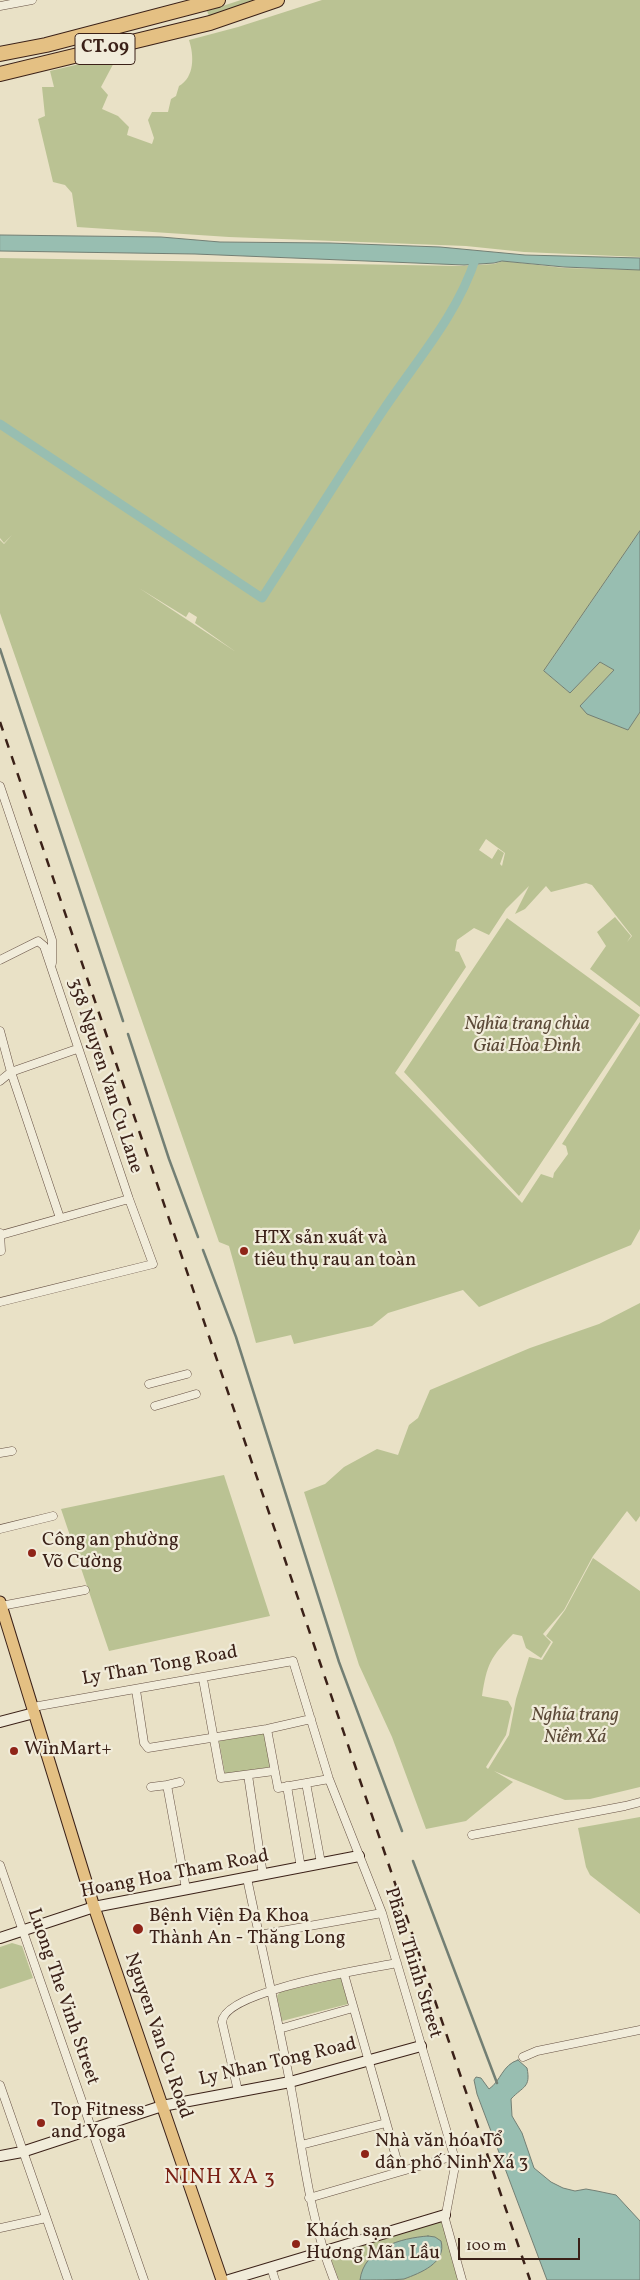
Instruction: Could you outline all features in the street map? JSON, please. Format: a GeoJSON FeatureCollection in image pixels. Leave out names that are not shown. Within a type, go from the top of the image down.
{"type":"FeatureCollection","features":[{"type":"Feature","properties":{"kind":"highway","name":"CT.09"},"geometry":{"type":"LineString","coordinates":[[0,74],[210,22],[277,0]]}},
{"type":"Feature","properties":{"kind":"highway","name":"CT.09"},"geometry":{"type":"LineString","coordinates":[[0,54],[46,45],[212,2]]}},
{"type":"Feature","properties":{"kind":"main road","name":"Nguyen Van Cu Road"},"geometry":{"type":"LineString","coordinates":[[1,1604],[94,1907],[222,2280]]}},
{"type":"Feature","properties":{"kind":"street"},"geometry":{"type":"LineString","coordinates":[[0,6],[32,0]]}},
{"type":"Feature","properties":{"kind":"street"},"geometry":{"type":"LineString","coordinates":[[0,786],[52,940],[52,969]]}},
{"type":"Feature","properties":{"kind":"street","name":"358 Nguyen Van Cu Lane"},"geometry":{"type":"LineString","coordinates":[[0,960],[23,947],[40,941],[44,946],[128,1199],[153,1264],[0,1302]]}},
{"type":"Feature","properties":{"kind":"street"},"geometry":{"type":"LineString","coordinates":[[0,1031],[10,1072],[60,1218]]}},
{"type":"Feature","properties":{"kind":"street"},"geometry":{"type":"LineString","coordinates":[[0,1081],[10,1072],[77,1048]]}},
{"type":"Feature","properties":{"kind":"street"},"geometry":{"type":"LineString","coordinates":[[1,1251],[0,1234],[128,1199]]}},
{"type":"Feature","properties":{"kind":"street"},"geometry":{"type":"LineString","coordinates":[[149,1384],[188,1374]]}},
{"type":"Feature","properties":{"kind":"street"},"geometry":{"type":"LineString","coordinates":[[154,1406],[196,1394]]}},
{"type":"Feature","properties":{"kind":"street"},"geometry":{"type":"LineString","coordinates":[[0,1453],[12,1451]]}},
{"type":"Feature","properties":{"kind":"street"},"geometry":{"type":"LineString","coordinates":[[0,1529],[53,1516]]}},
{"type":"Feature","properties":{"kind":"street"},"geometry":{"type":"LineString","coordinates":[[1,1604],[85,1590]]}},
{"type":"Feature","properties":{"kind":"street","name":"Ly Than Tong Road"},"geometry":{"type":"LineString","coordinates":[[0,1722],[33,1710],[77,1698],[203,1679],[294,1661]]}},
{"type":"Feature","properties":{"kind":"street","name":"Pham Thinh Street"},"geometry":{"type":"LineString","coordinates":[[294,1661],[329,1780],[382,1912],[454,2156],[455,2166],[445,2215],[462,2280]]}},
{"type":"Feature","properties":{"kind":"street"},"geometry":{"type":"LineString","coordinates":[[203,1679],[221,1778],[274,1771]]}},
{"type":"Feature","properties":{"kind":"street"},"geometry":{"type":"LineString","coordinates":[[136,1690],[146,1746],[152,1748],[267,1729],[311,1719]]}},
{"type":"Feature","properties":{"kind":"street"},"geometry":{"type":"LineString","coordinates":[[267,1729],[278,1788],[329,1780]]}},
{"type":"Feature","properties":{"kind":"street"},"geometry":{"type":"LineString","coordinates":[[248,1775],[263,1875]]}},
{"type":"Feature","properties":{"kind":"street"},"geometry":{"type":"LineString","coordinates":[[151,1787],[180,1782]]}},
{"type":"Feature","properties":{"kind":"street"},"geometry":{"type":"LineString","coordinates":[[306,1783],[321,1864]]}},
{"type":"Feature","properties":{"kind":"street"},"geometry":{"type":"LineString","coordinates":[[167,1784],[186,1888]]}},
{"type":"Feature","properties":{"kind":"street"},"geometry":{"type":"LineString","coordinates":[[287,1786],[301,1868]]}},
{"type":"Feature","properties":{"kind":"street"},"geometry":{"type":"LineString","coordinates":[[472,1835],[640,1802]]}},
{"type":"Feature","properties":{"kind":"street","name":"Hoang Hoa Tham Road"},"geometry":{"type":"LineString","coordinates":[[0,1938],[94,1907],[359,1856]]}},
{"type":"Feature","properties":{"kind":"street","name":"Luong The Vinh Street"},"geometry":{"type":"LineString","coordinates":[[0,1865],[90,2130],[144,2280]]}},
{"type":"Feature","properties":{"kind":"street"},"geometry":{"type":"LineString","coordinates":[[247,1878],[290,2082],[309,2198],[322,2251],[334,2280]]}},
{"type":"Feature","properties":{"kind":"street"},"geometry":{"type":"LineString","coordinates":[[259,1935],[382,1912]]}},
{"type":"Feature","properties":{"kind":"street"},"geometry":{"type":"LineString","coordinates":[[238,2092],[222,2017],[238,2004],[270,1990],[397,1963]]}},
{"type":"Feature","properties":{"kind":"street"},"geometry":{"type":"LineString","coordinates":[[344,1974],[400,2171]]}},
{"type":"Feature","properties":{"kind":"street"},"geometry":{"type":"LineString","coordinates":[[279,2029],[353,2008]]}},
{"type":"Feature","properties":{"kind":"street"},"geometry":{"type":"LineString","coordinates":[[523,2057],[537,2051],[640,2030]]}},
{"type":"Feature","properties":{"kind":"street","name":"Ly Nhan Tong Road"},"geometry":{"type":"LineString","coordinates":[[0,2156],[22,2152],[162,2106],[290,2082],[421,2046]]}},
{"type":"Feature","properties":{"kind":"street"},"geometry":{"type":"LineString","coordinates":[[0,2085],[68,2280]]}},
{"type":"Feature","properties":{"kind":"street"},"geometry":{"type":"LineString","coordinates":[[301,2145],[386,2123]]}},
{"type":"Feature","properties":{"kind":"street"},"geometry":{"type":"LineString","coordinates":[[309,2198],[454,2156]]}},
{"type":"Feature","properties":{"kind":"street"},"geometry":{"type":"LineString","coordinates":[[229,2280],[445,2215]]}},
{"type":"Feature","properties":{"kind":"street"},"geometry":{"type":"LineString","coordinates":[[0,2228],[46,2218]]}},
{"type":"Feature","properties":{"kind":"street"},"geometry":{"type":"LineString","coordinates":[[270,2267],[275,2280]]}},
{"type":"Feature","properties":{"kind":"green space"},"geometry":{"type":"Polygon","coordinates":[[[241,0],[259,0],[209,16],[207,11],[241,0]]]}},
{"type":"Feature","properties":{"kind":"green space"},"geometry":{"type":"Polygon","coordinates":[[[322,0],[640,0],[640,257],[524,252],[466,246],[229,237],[77,227],[72,193],[65,185],[53,182],[38,119],[45,116],[42,87],[54,87],[50,71],[118,55],[101,87],[108,95],[102,109],[118,116],[129,127],[127,135],[152,144],[154,138],[148,120],[152,112],[168,112],[171,99],[176,96],[179,86],[191,71],[192,52],[189,40],[238,27],[322,0]]]}},
{"type":"Feature","properties":{"kind":"green space"},"geometry":{"type":"Polygon","coordinates":[[[0,258],[461,266],[494,264],[503,261],[564,268],[640,270],[640,531],[544,671],[570,693],[600,662],[614,670],[580,706],[628,730],[640,712],[640,1007],[590,969],[606,946],[597,932],[615,917],[631,936],[627,942],[632,936],[592,885],[586,883],[551,892],[546,886],[525,909],[515,914],[529,886],[506,909],[489,935],[474,928],[457,940],[455,951],[459,952],[466,967],[395,1073],[522,1203],[541,1174],[553,1178],[554,1173],[568,1154],[566,1146],[562,1144],[640,1022],[640,1229],[631,1245],[479,1307],[463,1290],[388,1313],[372,1326],[294,1344],[291,1335],[256,1343],[229,1246],[219,1242],[0,613],[0,540],[4,544],[12,535],[4,543],[0,538],[0,258]],[[139,588],[236,652],[195,623],[197,617],[189,612],[186,617],[139,588]],[[486,839],[479,850],[492,859],[498,849],[504,853],[500,864],[502,866],[505,853],[486,839]]]}},
{"type":"Feature","properties":{"kind":"green space","name":"Nghĩa trang chùa Giai Hòa Đình"},"geometry":{"type":"Polygon","coordinates":[[[507,918],[640,1015],[519,1196],[404,1072],[507,918]]]}},
{"type":"Feature","properties":{"kind":"green space","name":"Nghĩa trang Niềm Xá"},"geometry":{"type":"Polygon","coordinates":[[[640,1303],[640,1516],[636,1522],[627,1511],[593,1556],[564,1610],[543,1634],[551,1642],[541,1658],[526,1648],[522,1636],[513,1634],[499,1649],[491,1662],[482,1696],[508,1701],[512,1708],[506,1735],[486,1767],[488,1769],[509,1735],[516,1699],[529,1657],[542,1660],[553,1642],[546,1636],[565,1610],[593,1558],[640,1591],[640,1787],[590,1799],[565,1800],[494,1771],[513,1782],[466,1821],[426,1829],[392,1737],[359,1665],[304,1492],[325,1484],[344,1467],[377,1449],[398,1455],[409,1425],[418,1418],[430,1390],[530,1348],[599,1324],[640,1303]]]}},
{"type":"Feature","properties":{"kind":"green space"},"geometry":{"type":"Polygon","coordinates":[[[224,1475],[270,1616],[109,1651],[61,1509],[224,1475]]]}},
{"type":"Feature","properties":{"kind":"green space"},"geometry":{"type":"Polygon","coordinates":[[[265,1733],[270,1767],[225,1774],[219,1741],[265,1733]]]}},
{"type":"Feature","properties":{"kind":"green space"},"geometry":{"type":"Polygon","coordinates":[[[640,1817],[640,1914],[590,1875],[586,1867],[578,1828],[640,1817]]]}},
{"type":"Feature","properties":{"kind":"green space"},"geometry":{"type":"Polygon","coordinates":[[[12,1943],[22,1946],[33,1978],[0,1989],[0,1947],[12,1943]]]}},
{"type":"Feature","properties":{"kind":"green space"},"geometry":{"type":"Polygon","coordinates":[[[341,1978],[348,2004],[282,2021],[277,1996],[280,1992],[341,1978]]]}},
{"type":"Feature","properties":{"kind":"green space"},"geometry":{"type":"Polygon","coordinates":[[[438,2220],[443,2223],[460,2280],[339,2280],[331,2260],[336,2252],[438,2220]]]}},
{"type":"Feature","properties":{"kind":"water"},"geometry":{"type":"Polygon","coordinates":[[[0,235],[161,237],[220,242],[440,247],[525,255],[640,258],[640,270],[564,267],[502,261],[464,265],[195,254],[0,251],[0,235]]]}},
{"type":"Feature","properties":{"kind":"water"},"geometry":{"type":"Polygon","coordinates":[[[640,531],[640,712],[628,730],[587,714],[580,706],[614,670],[600,662],[570,693],[544,671],[640,531]]]}},
{"type":"Feature","properties":{"kind":"water"},"geometry":{"type":"Polygon","coordinates":[[[518,2060],[527,2068],[528,2079],[525,2086],[511,2099],[512,2116],[522,2133],[534,2168],[551,2182],[563,2188],[575,2191],[586,2189],[616,2195],[640,2221],[640,2280],[547,2280],[477,2094],[474,2080],[476,2077],[481,2078],[489,2089],[508,2066],[518,2060]]]}},
{"type":"Feature","properties":{"kind":"water"},"geometry":{"type":"Polygon","coordinates":[[[435,2237],[441,2241],[442,2249],[440,2255],[431,2266],[404,2279],[360,2280],[363,2269],[369,2260],[385,2247],[407,2239],[435,2237]]]}},
{"type":"Feature","properties":{"kind":"waterway"},"geometry":{"type":"LineString","coordinates":[[0,424],[262,598],[384,409],[448,317],[459,298],[477,257]]}},
{"type":"Feature","properties":{"kind":"waterway"},"geometry":{"type":"LineString","coordinates":[[0,649],[123,1021]]}},
{"type":"Feature","properties":{"kind":"waterway"},"geometry":{"type":"LineString","coordinates":[[128,1034],[169,1159],[198,1237]]}},
{"type":"Feature","properties":{"kind":"waterway"},"geometry":{"type":"LineString","coordinates":[[203,1250],[236,1337],[339,1662],[402,1831]]}},
{"type":"Feature","properties":{"kind":"waterway"},"geometry":{"type":"LineString","coordinates":[[413,1861],[497,2083]]}},
{"type":"Feature","properties":{"kind":"railway"},"geometry":{"type":"LineString","coordinates":[[0,722],[530,2280]]}},
{"type":"Feature","properties":{"kind":"place","name":"HTX sản xuất và tiêu thụ rau an toàn"},"geometry":{"type":"Point","coordinates":[244,1251]}},
{"type":"Feature","properties":{"kind":"place","name":"Công an phường Võ Cường"},"geometry":{"type":"Point","coordinates":[32,1553]}},
{"type":"Feature","properties":{"kind":"place","name":"WinMart+"},"geometry":{"type":"Point","coordinates":[14,1751]}},
{"type":"Feature","properties":{"kind":"place","name":"Bệnh Viện Đa Khoa Thành An - Thăng Long"},"geometry":{"type":"Point","coordinates":[138,1929]}},
{"type":"Feature","properties":{"kind":"place","name":"Top Fitness and Yoga"},"geometry":{"type":"Point","coordinates":[41,2123]}},
{"type":"Feature","properties":{"kind":"place","name":"Nhà văn hóa Tổ dân phố Ninh Xá 3"},"geometry":{"type":"Point","coordinates":[365,2154]}},
{"type":"Feature","properties":{"kind":"place","name":"Khách sạn Hương Mãn Lầu"},"geometry":{"type":"Point","coordinates":[296,2244]}},
{"type":"Feature","properties":{"kind":"district","name":"NINH XA 3"},"geometry":{"type":"Point","coordinates":[220,2179]}}]}
